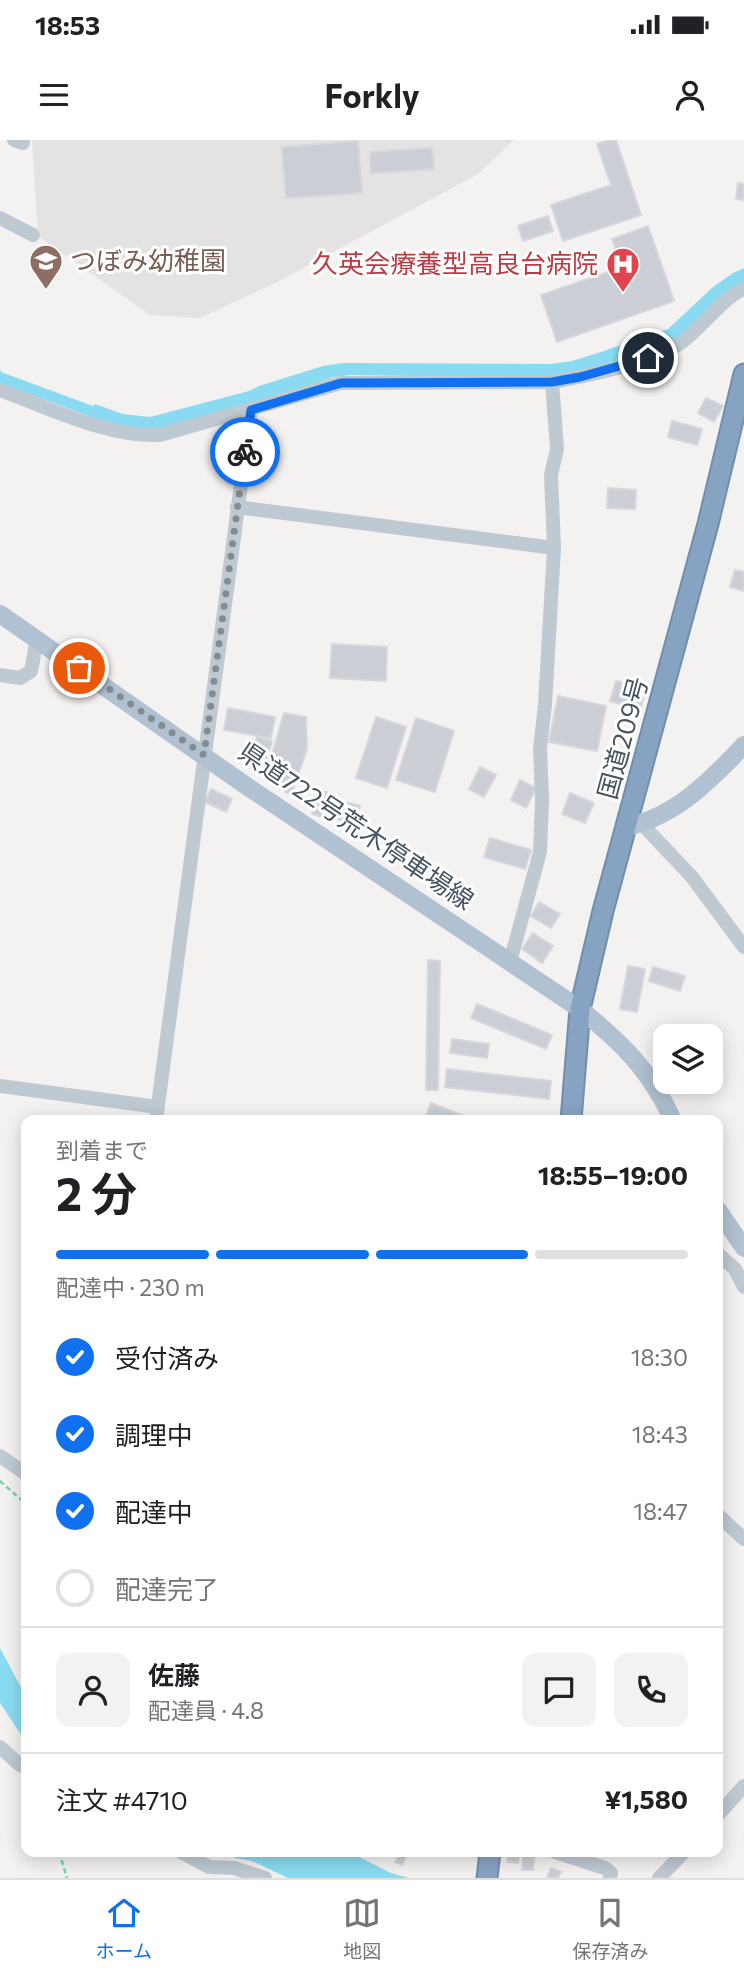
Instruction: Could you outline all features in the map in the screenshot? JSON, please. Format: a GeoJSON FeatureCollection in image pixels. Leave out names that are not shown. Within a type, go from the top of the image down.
{"type":"FeatureCollection","features":[{"type":"Feature","properties":{"kind":"highway","name":"国道209号"},"geometry":{"type":"LineString","coordinates":[[571,1115],[580,1009],[603,911],[634,825],[744,374]]}},
{"type":"Feature","properties":{"kind":"highway"},"geometry":{"type":"LineString","coordinates":[[487,1878],[489,1857]]}},
{"type":"Feature","properties":{"kind":"main road","name":"県道722号荒木停車場線"},"geometry":{"type":"LineString","coordinates":[[0,614],[580,1009],[619,1041],[651,1079],[670,1115]]}},
{"type":"Feature","properties":{"kind":"main road"},"geometry":{"type":"LineString","coordinates":[[634,825],[690,798],[744,745]]}},
{"type":"Feature","properties":{"kind":"main road"},"geometry":{"type":"LineString","coordinates":[[723,1217],[744,1248]]}},
{"type":"Feature","properties":{"kind":"street"},"geometry":{"type":"LineString","coordinates":[[0,218],[33,235]]}},
{"type":"Feature","properties":{"kind":"street"},"geometry":{"type":"LineString","coordinates":[[0,390],[115,432],[139,436],[160,435],[349,382],[552,382],[648,358],[680,344],[707,322],[737,291],[744,289]]}},
{"type":"Feature","properties":{"kind":"street"},"geometry":{"type":"LineString","coordinates":[[510,962],[540,852],[540,748],[554,548],[551,475],[557,449],[552,382]]}},
{"type":"Feature","properties":{"kind":"street"},"geometry":{"type":"LineString","coordinates":[[0,1086],[157,1113],[251,410]]}},
{"type":"Feature","properties":{"kind":"street"},"geometry":{"type":"LineString","coordinates":[[237,507],[554,548]]}},
{"type":"Feature","properties":{"kind":"street"},"geometry":{"type":"LineString","coordinates":[[0,676],[20,678],[31,671],[37,639]]}},
{"type":"Feature","properties":{"kind":"street"},"geometry":{"type":"LineString","coordinates":[[634,825],[692,877],[744,947]]}},
{"type":"Feature","properties":{"kind":"street"},"geometry":{"type":"LineString","coordinates":[[723,1258],[735,1269],[744,1287]]}},
{"type":"Feature","properties":{"kind":"street"},"geometry":{"type":"LineString","coordinates":[[0,1456],[21,1471]]}},
{"type":"Feature","properties":{"kind":"street"},"geometry":{"type":"LineString","coordinates":[[723,1520],[744,1539]]}},
{"type":"Feature","properties":{"kind":"street"},"geometry":{"type":"LineString","coordinates":[[0,1747],[21,1765]]}},
{"type":"Feature","properties":{"kind":"street"},"geometry":{"type":"LineString","coordinates":[[723,1809],[744,1786]]}},
{"type":"Feature","properties":{"kind":"street"},"geometry":{"type":"LineString","coordinates":[[190,1857],[209,1867],[234,1868],[265,1878]]}},
{"type":"Feature","properties":{"kind":"street"},"geometry":{"type":"LineString","coordinates":[[571,1857],[605,1868],[611,1873],[610,1878]]}},
{"type":"Feature","properties":{"kind":"street"},"geometry":{"type":"LineString","coordinates":[[659,1878],[679,1857]]}},
{"type":"Feature","properties":{"kind":"path"},"geometry":{"type":"LineString","coordinates":[[0,1481],[21,1500]]}},
{"type":"Feature","properties":{"kind":"path"},"geometry":{"type":"LineString","coordinates":[[61,1857],[67,1878]]}},
{"type":"Feature","properties":{"kind":"shaded area"},"geometry":{"type":"Polygon","coordinates":[[[32,140],[514,140],[478,174],[277,282],[200,318],[150,315],[38,236],[32,140]]]}},
{"type":"Feature","properties":{"kind":"water"},"geometry":{"type":"Polygon","coordinates":[[[744,268],[744,282],[688,331],[670,343],[599,367],[551,378],[334,377],[254,404],[160,430],[118,427],[0,383],[0,369],[1,372],[93,406],[95,404],[123,414],[150,417],[249,391],[323,366],[343,363],[550,364],[572,361],[668,329],[713,287],[744,268]]]}},
{"type":"Feature","properties":{"kind":"water"},"geometry":{"type":"Polygon","coordinates":[[[0,1648],[21,1688],[21,1734],[0,1703],[0,1648]]]}},
{"type":"Feature","properties":{"kind":"water"},"geometry":{"type":"Polygon","coordinates":[[[359,1857],[391,1873],[409,1878],[288,1878],[252,1861],[235,1858],[359,1857]]]}},
{"type":"Feature","properties":{"kind":"building"},"geometry":{"type":"Polygon","coordinates":[[[616,140],[641,215],[563,241],[551,205],[611,185],[597,144],[616,140]]]}},
{"type":"Feature","properties":{"kind":"building"},"geometry":{"type":"Polygon","coordinates":[[[358,141],[362,193],[286,198],[282,147],[358,141]]]}},
{"type":"Feature","properties":{"kind":"building"},"geometry":{"type":"Polygon","coordinates":[[[432,148],[434,169],[371,173],[370,152],[432,148]]]}},
{"type":"Feature","properties":{"kind":"building"},"geometry":{"type":"Polygon","coordinates":[[[738,183],[744,184],[744,200],[736,199],[738,183]]]}},
{"type":"Feature","properties":{"kind":"building"},"geometry":{"type":"Polygon","coordinates":[[[548,216],[553,231],[523,241],[518,226],[548,216]]]}},
{"type":"Feature","properties":{"kind":"building"},"geometry":{"type":"Polygon","coordinates":[[[648,226],[674,301],[557,342],[541,295],[622,267],[612,239],[648,226]]]}},
{"type":"Feature","properties":{"kind":"building"},"geometry":{"type":"Polygon","coordinates":[[[706,398],[723,406],[714,422],[698,413],[706,398]]]}},
{"type":"Feature","properties":{"kind":"building"},"geometry":{"type":"Polygon","coordinates":[[[672,421],[702,429],[697,445],[668,437],[672,421]]]}},
{"type":"Feature","properties":{"kind":"building"},"geometry":{"type":"Polygon","coordinates":[[[608,488],[636,490],[635,509],[607,508],[608,488]]]}},
{"type":"Feature","properties":{"kind":"building"},"geometry":{"type":"Polygon","coordinates":[[[735,570],[744,572],[744,591],[730,587],[735,570]]]}},
{"type":"Feature","properties":{"kind":"building"},"geometry":{"type":"Polygon","coordinates":[[[332,644],[387,647],[386,681],[330,678],[332,644]]]}},
{"type":"Feature","properties":{"kind":"building"},"geometry":{"type":"Polygon","coordinates":[[[616,681],[646,689],[640,710],[610,701],[616,681]]]}},
{"type":"Feature","properties":{"kind":"building"},"geometry":{"type":"Polygon","coordinates":[[[558,696],[606,706],[597,751],[549,742],[558,696]]]}},
{"type":"Feature","properties":{"kind":"building"},"geometry":{"type":"Polygon","coordinates":[[[228,708],[275,717],[271,738],[224,730],[228,708]]]}},
{"type":"Feature","properties":{"kind":"building"},"geometry":{"type":"Polygon","coordinates":[[[284,713],[306,717],[307,749],[291,795],[265,779],[284,713]]]}},
{"type":"Feature","properties":{"kind":"building"},"geometry":{"type":"Polygon","coordinates":[[[376,717],[406,727],[387,788],[356,778],[376,717]]]}},
{"type":"Feature","properties":{"kind":"building"},"geometry":{"type":"Polygon","coordinates":[[[416,718],[454,731],[435,792],[396,780],[416,718]]]}},
{"type":"Feature","properties":{"kind":"building"},"geometry":{"type":"Polygon","coordinates":[[[257,737],[272,741],[263,772],[248,767],[257,737]]]}},
{"type":"Feature","properties":{"kind":"building"},"geometry":{"type":"Polygon","coordinates":[[[480,767],[496,775],[484,797],[469,789],[480,767]]]}},
{"type":"Feature","properties":{"kind":"building"},"geometry":{"type":"Polygon","coordinates":[[[520,780],[536,788],[526,808],[511,800],[520,780]]]}},
{"type":"Feature","properties":{"kind":"building"},"geometry":{"type":"Polygon","coordinates":[[[211,789],[232,799],[226,812],[205,802],[211,789]]]}},
{"type":"Feature","properties":{"kind":"building"},"geometry":{"type":"Polygon","coordinates":[[[319,790],[333,794],[326,818],[312,814],[319,790]]]}},
{"type":"Feature","properties":{"kind":"building"},"geometry":{"type":"Polygon","coordinates":[[[570,793],[594,803],[585,823],[562,814],[570,793]]]}},
{"type":"Feature","properties":{"kind":"building"},"geometry":{"type":"Polygon","coordinates":[[[338,800],[360,806],[355,824],[333,818],[338,800]]]}},
{"type":"Feature","properties":{"kind":"building"},"geometry":{"type":"Polygon","coordinates":[[[490,838],[531,850],[525,869],[484,857],[490,838]]]}},
{"type":"Feature","properties":{"kind":"building"},"geometry":{"type":"Polygon","coordinates":[[[539,902],[560,914],[551,928],[531,916],[539,902]]]}},
{"type":"Feature","properties":{"kind":"building"},"geometry":{"type":"Polygon","coordinates":[[[533,933],[553,946],[542,963],[522,949],[533,933]]]}},
{"type":"Feature","properties":{"kind":"building"},"geometry":{"type":"Polygon","coordinates":[[[428,960],[440,961],[438,1090],[426,1090],[428,960]]]}},
{"type":"Feature","properties":{"kind":"building"},"geometry":{"type":"Polygon","coordinates":[[[628,966],[645,969],[637,1012],[620,1009],[628,966]]]}},
{"type":"Feature","properties":{"kind":"building"},"geometry":{"type":"Polygon","coordinates":[[[653,967],[685,976],[680,991],[649,981],[653,967]]]}},
{"type":"Feature","properties":{"kind":"building"},"geometry":{"type":"Polygon","coordinates":[[[477,1004],[552,1035],[546,1049],[471,1018],[477,1004]]]}},
{"type":"Feature","properties":{"kind":"building"},"geometry":{"type":"Polygon","coordinates":[[[452,1039],[489,1044],[487,1058],[450,1053],[452,1039]]]}},
{"type":"Feature","properties":{"kind":"building"},"geometry":{"type":"Polygon","coordinates":[[[447,1069],[551,1081],[549,1099],[445,1087],[447,1069]]]}},
{"type":"Feature","properties":{"kind":"building"},"geometry":{"type":"Polygon","coordinates":[[[431,1103],[461,1115],[430,1115],[427,1114],[431,1103]]]}},
{"type":"Feature","properties":{"kind":"building"},"geometry":{"type":"Polygon","coordinates":[[[398,1857],[406,1857],[402,1865],[395,1862],[398,1857]]]}},
{"type":"Feature","properties":{"kind":"building"},"geometry":{"type":"Polygon","coordinates":[[[508,1857],[519,1857],[518,1863],[507,1862],[508,1857]]]}},
{"type":"Feature","properties":{"kind":"building"},"geometry":{"type":"Polygon","coordinates":[[[523,1857],[534,1857],[533,1870],[522,1870],[523,1857]]]}},
{"type":"Feature","properties":{"kind":"building"},"geometry":{"type":"Polygon","coordinates":[[[551,1868],[561,1872],[558,1878],[547,1878],[551,1868]]]}},
{"type":"Feature","properties":{"kind":"way so far"},"geometry":{"type":"LineString","coordinates":[[79,668],[204,755],[245,452]]}},
{"type":"Feature","properties":{"kind":"place","name":"つぼみ幼稚園"},"geometry":{"type":"Point","coordinates":[46,291]}},
{"type":"Feature","properties":{"kind":"place","name":"久英会療養型高良台病院"},"geometry":{"type":"Point","coordinates":[623,294]}},
{"type":"Feature","properties":{"kind":"route"},"geometry":{"type":"LineString","coordinates":[[245,452],[251,410],[341,383],[552,382],[648,358]]}}]}
